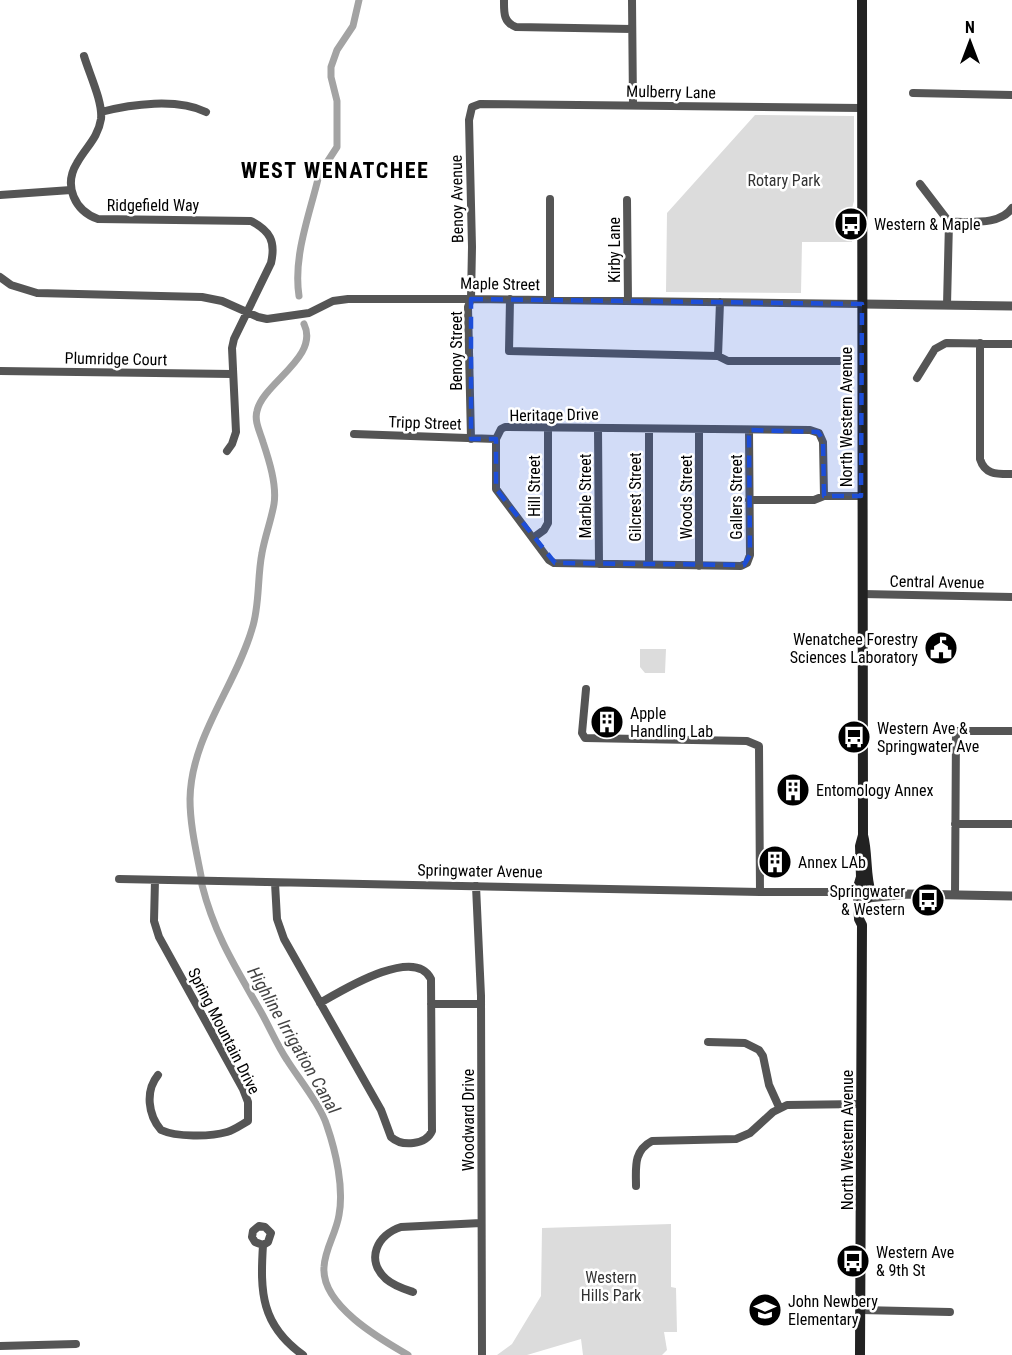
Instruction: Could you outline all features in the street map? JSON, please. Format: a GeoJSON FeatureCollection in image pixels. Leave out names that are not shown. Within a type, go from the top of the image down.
{"type":"FeatureCollection","features":[{"type":"Feature","properties":{"kind":"main road","name":"North Western Avenue"},"geometry":{"type":"LineString","coordinates":[[860,1355],[862,925],[866,919],[860,846],[863,835],[862,0]]}},
{"type":"Feature","properties":{"kind":"street"},"geometry":{"type":"LineString","coordinates":[[504,0],[505,17],[509,24],[516,27],[632,29]]}},
{"type":"Feature","properties":{"kind":"street"},"geometry":{"type":"LineString","coordinates":[[632,0],[633,105]]}},
{"type":"Feature","properties":{"kind":"street"},"geometry":{"type":"LineString","coordinates":[[0,195],[71,190],[76,164],[95,138],[101,112],[84,56]]}},
{"type":"Feature","properties":{"kind":"street"},"geometry":{"type":"LineString","coordinates":[[913,93],[1012,95]]}},
{"type":"Feature","properties":{"kind":"street"},"geometry":{"type":"LineString","coordinates":[[101,112],[143,104],[194,106],[206,112]]}},
{"type":"Feature","properties":{"kind":"street","name":"Mulberry Lane"},"geometry":{"type":"LineString","coordinates":[[480,104],[861,108]]}},
{"type":"Feature","properties":{"kind":"street","name":"Benoy Avenue"},"geometry":{"type":"LineString","coordinates":[[471,299],[469,120],[472,107],[480,104]]}},
{"type":"Feature","properties":{"kind":"street"},"geometry":{"type":"LineString","coordinates":[[920,184],[949,222],[947,305]]}},
{"type":"Feature","properties":{"kind":"street","name":"Ridgefield Way"},"geometry":{"type":"LineString","coordinates":[[71,190],[80,209],[98,219],[250,221],[263,228],[270,236],[274,252],[271,263],[234,339],[232,348],[236,432],[232,444],[226,451]]}},
{"type":"Feature","properties":{"kind":"street"},"geometry":{"type":"LineString","coordinates":[[550,199],[550,300]]}},
{"type":"Feature","properties":{"kind":"street","name":"Kirby Lane"},"geometry":{"type":"LineString","coordinates":[[627,200],[628,301]]}},
{"type":"Feature","properties":{"kind":"street"},"geometry":{"type":"LineString","coordinates":[[949,222],[1004,218],[1012,208]]}},
{"type":"Feature","properties":{"kind":"street","name":"Maple Street"},"geometry":{"type":"LineString","coordinates":[[0,277],[11,285],[37,293],[202,297],[222,301],[267,319],[296,315],[333,301],[348,299],[1012,306]]}},
{"type":"Feature","properties":{"kind":"street","name":"Benoy Street"},"geometry":{"type":"LineString","coordinates":[[471,299],[468,307],[471,439]]}},
{"type":"Feature","properties":{"kind":"street"},"geometry":{"type":"LineString","coordinates":[[510,299],[509,351],[718,356],[728,361],[849,361]]}},
{"type":"Feature","properties":{"kind":"street"},"geometry":{"type":"LineString","coordinates":[[718,356],[720,302]]}},
{"type":"Feature","properties":{"kind":"street"},"geometry":{"type":"LineString","coordinates":[[917,378],[938,346],[946,343],[1012,344]]}},
{"type":"Feature","properties":{"kind":"street"},"geometry":{"type":"LineString","coordinates":[[980,343],[980,459],[983,467],[992,474],[1012,474]]}},
{"type":"Feature","properties":{"kind":"street","name":"Plumridge Court"},"geometry":{"type":"LineString","coordinates":[[0,371],[232,374]]}},
{"type":"Feature","properties":{"kind":"street","name":"Hill Street"},"geometry":{"type":"LineString","coordinates":[[533,538],[544,530],[548,523],[548,428]]}},
{"type":"Feature","properties":{"kind":"street","name":"Marble Street"},"geometry":{"type":"LineString","coordinates":[[598,428],[599,564]]}},
{"type":"Feature","properties":{"kind":"street","name":"Heritage Drive"},"geometry":{"type":"LineString","coordinates":[[747,563],[738,566],[699,566],[554,563],[496,489],[496,440],[501,429],[810,430],[819,433],[823,441],[824,496]]}},
{"type":"Feature","properties":{"kind":"street","name":"Gilcrest Street"},"geometry":{"type":"LineString","coordinates":[[649,429],[649,564]]}},
{"type":"Feature","properties":{"kind":"street","name":"Woods Street"},"geometry":{"type":"LineString","coordinates":[[699,429],[699,566]]}},
{"type":"Feature","properties":{"kind":"street","name":"Gallers Street"},"geometry":{"type":"LineString","coordinates":[[747,563],[750,555],[749,430]]}},
{"type":"Feature","properties":{"kind":"street","name":"Tripp Street"},"geometry":{"type":"LineString","coordinates":[[354,435],[496,440]]}},
{"type":"Feature","properties":{"kind":"street"},"geometry":{"type":"LineString","coordinates":[[749,500],[814,500],[824,496],[861,496]]}},
{"type":"Feature","properties":{"kind":"street","name":"Central Avenue"},"geometry":{"type":"LineString","coordinates":[[862,594],[1012,597]]}},
{"type":"Feature","properties":{"kind":"street"},"geometry":{"type":"LineString","coordinates":[[586,689],[582,733],[585,738],[747,741],[759,746],[760,892]]}},
{"type":"Feature","properties":{"kind":"street"},"geometry":{"type":"LineString","coordinates":[[955,895],[956,731],[1012,731]]}},
{"type":"Feature","properties":{"kind":"street"},"geometry":{"type":"LineString","coordinates":[[956,824],[1012,824]]}},
{"type":"Feature","properties":{"kind":"street","name":"Springwater Avenue"},"geometry":{"type":"LineString","coordinates":[[119,879],[1012,896]]}},
{"type":"Feature","properties":{"kind":"street","name":"Spring Mountain Drive"},"geometry":{"type":"LineString","coordinates":[[155,880],[154,921],[159,937],[243,1089],[248,1102],[248,1121],[220,1133],[178,1135],[161,1130],[151,1114],[152,1082],[158,1075]]}},
{"type":"Feature","properties":{"kind":"street"},"geometry":{"type":"LineString","coordinates":[[275,883],[275,906],[281,930],[320,1003],[381,1110],[391,1137],[402,1142],[420,1142],[430,1136],[432,1131],[431,979],[428,972],[420,968],[396,968],[380,972],[356,982],[320,1003]]}},
{"type":"Feature","properties":{"kind":"street","name":"Woodward Drive"},"geometry":{"type":"LineString","coordinates":[[476,886],[483,1130],[482,1355]]}},
{"type":"Feature","properties":{"kind":"street"},"geometry":{"type":"LineString","coordinates":[[431,1004],[481,1004]]}},
{"type":"Feature","properties":{"kind":"street"},"geometry":{"type":"LineString","coordinates":[[708,1042],[746,1043],[759,1050],[769,1085],[779,1107]]}},
{"type":"Feature","properties":{"kind":"street"},"geometry":{"type":"LineString","coordinates":[[636,1186],[636,1161],[638,1153],[646,1144],[661,1140],[736,1139],[750,1133],[779,1107],[796,1104],[861,1104]]}},
{"type":"Feature","properties":{"kind":"street"},"geometry":{"type":"LineString","coordinates":[[413,1292],[388,1281],[381,1274],[375,1256],[381,1239],[390,1231],[401,1227],[481,1223]]}},
{"type":"Feature","properties":{"kind":"street"},"geometry":{"type":"LineString","coordinates":[[263,1245],[261,1280],[269,1319],[282,1336],[303,1355]]}},
{"type":"Feature","properties":{"kind":"street"},"geometry":{"type":"LineString","coordinates":[[860,1310],[950,1312]]}},
{"type":"Feature","properties":{"kind":"street"},"geometry":{"type":"LineString","coordinates":[[0,1346],[76,1344]]}},
{"type":"Feature","properties":{"kind":"highlighted area"},"geometry":{"type":"Polygon","coordinates":[[[471,299],[862,304],[861,496],[824,496],[823,440],[818,432],[749,430],[750,555],[744,565],[555,563],[496,489],[496,439],[471,439],[471,299]]]}},
{"type":"Feature","properties":{"kind":"green space","name":"Rotary Park"},"geometry":{"type":"Polygon","coordinates":[[[755,115],[854,116],[852,242],[802,242],[801,293],[666,292],[667,213],[755,115]]]}},
{"type":"Feature","properties":{"kind":"green space"},"geometry":{"type":"Polygon","coordinates":[[[640,649],[666,649],[665,673],[645,673],[640,667],[640,649]]]}},
{"type":"Feature","properties":{"kind":"green space","name":"Western Hills Park"},"geometry":{"type":"Polygon","coordinates":[[[671,1224],[671,1287],[676,1288],[677,1332],[664,1332],[667,1350],[662,1355],[583,1355],[581,1339],[527,1355],[497,1355],[512,1344],[541,1296],[542,1228],[671,1224]]]}},
{"type":"Feature","properties":{"kind":"waterway","name":"Highline Irrigation Canal"},"geometry":{"type":"LineString","coordinates":[[299,296],[298,266],[306,222],[320,173],[337,147],[337,101],[331,67],[337,50],[353,26],[359,0]]}},
{"type":"Feature","properties":{"kind":"waterway","name":"Highline Irrigation Canal"},"geometry":{"type":"LineString","coordinates":[[201,876],[191,818],[192,776],[206,733],[252,629],[262,553],[274,504],[272,473],[256,415],[261,401],[298,359],[304,348],[307,336],[304,324]]}},
{"type":"Feature","properties":{"kind":"waterway","name":"Highline Irrigation Canal"},"geometry":{"type":"LineString","coordinates":[[202,885],[213,920],[227,951],[283,1054],[320,1110],[330,1136],[336,1158],[340,1193],[338,1222],[328,1247],[324,1267],[326,1281],[332,1295],[354,1319],[408,1355]]}},
{"type":"Feature","properties":{"kind":"place","name":"Western & Maple"},"geometry":{"type":"Point","coordinates":[851,224]}},
{"type":"Feature","properties":{"kind":"place","name":"Wenatchee Forestry Sciences Laboratory"},"geometry":{"type":"Point","coordinates":[941,648]}},
{"type":"Feature","properties":{"kind":"place","name":"Apple Handling Lab"},"geometry":{"type":"Point","coordinates":[607,722]}},
{"type":"Feature","properties":{"kind":"place","name":"Western Ave & Springwater Ave"},"geometry":{"type":"Point","coordinates":[854,737]}},
{"type":"Feature","properties":{"kind":"place","name":"Entomology Annex"},"geometry":{"type":"Point","coordinates":[793,790]}},
{"type":"Feature","properties":{"kind":"place","name":"Annex LAb"},"geometry":{"type":"Point","coordinates":[775,862]}},
{"type":"Feature","properties":{"kind":"place","name":"Springwater & Western"},"geometry":{"type":"Point","coordinates":[928,900]}},
{"type":"Feature","properties":{"kind":"place","name":"Western Ave & 9th St"},"geometry":{"type":"Point","coordinates":[853,1261]}},
{"type":"Feature","properties":{"kind":"place","name":"John Newbery Elementary"},"geometry":{"type":"Point","coordinates":[765,1310]}},
{"type":"Feature","properties":{"kind":"district","name":"WEST WENATCHEE"},"geometry":{"type":"Point","coordinates":[335,170]}}]}
